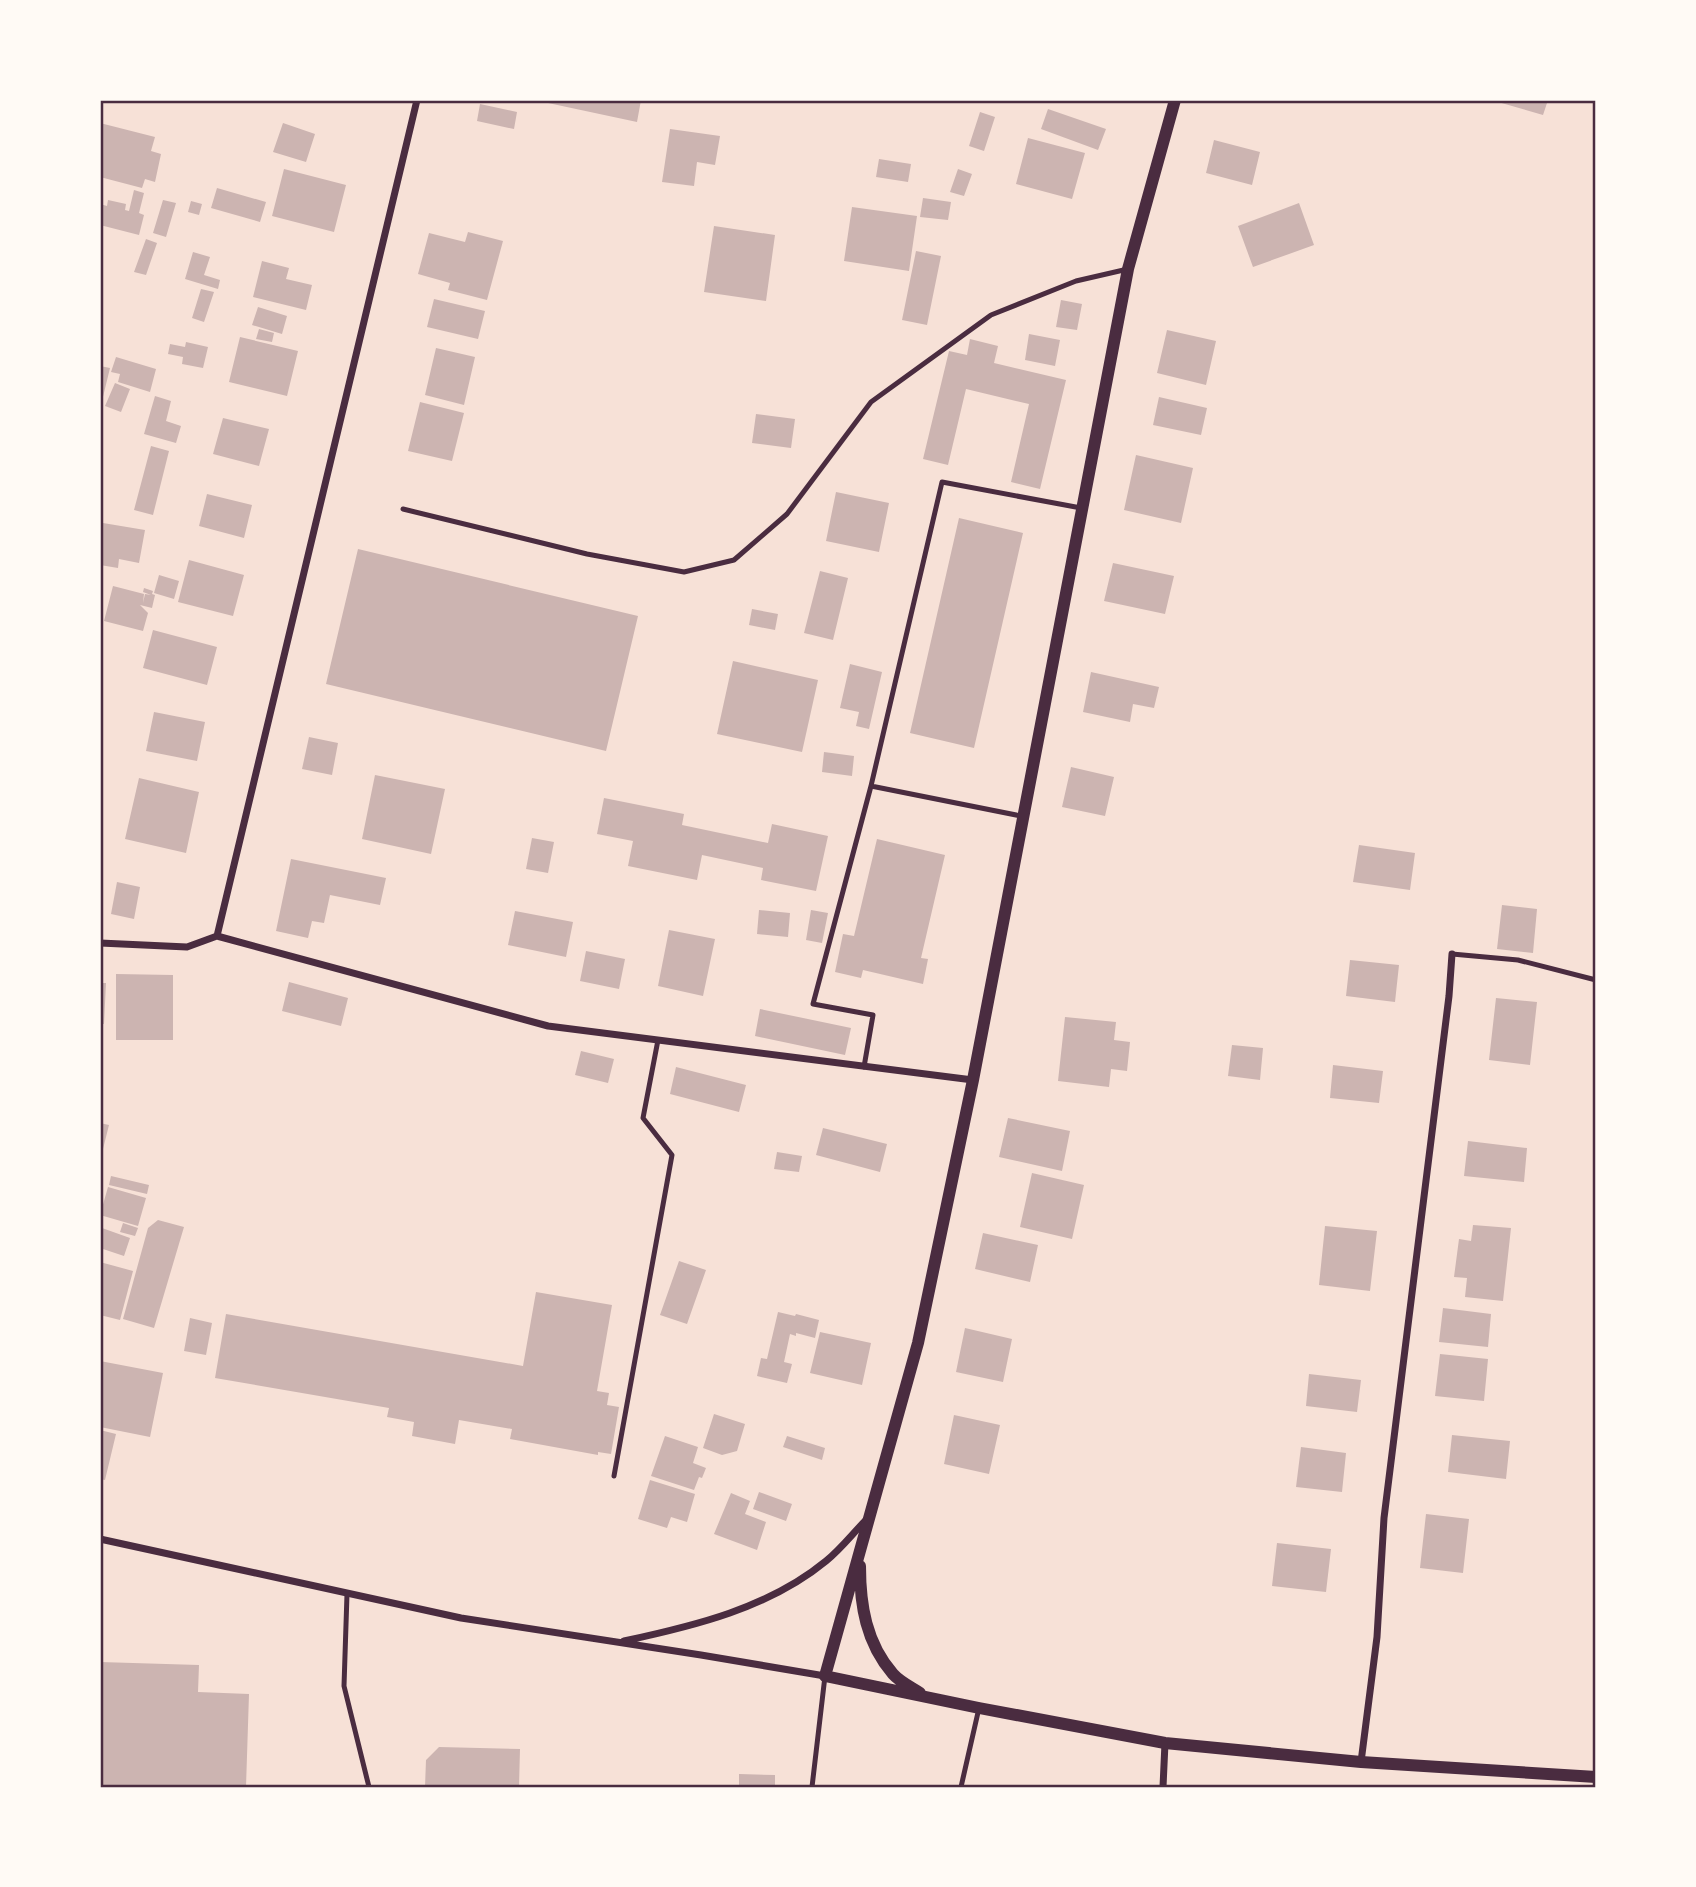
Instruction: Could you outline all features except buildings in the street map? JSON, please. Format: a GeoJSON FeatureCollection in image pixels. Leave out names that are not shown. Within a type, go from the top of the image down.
{"type":"FeatureCollection","features":[{"type":"Feature","properties":{"kind":"street"},"geometry":{"type":"LineString","coordinates":[[216,936],[417,100]]}},
{"type":"Feature","properties":{"kind":"street"},"geometry":{"type":"LineString","coordinates":[[825,1676],[918,1343],[973,1080],[1128,269],[1175,100]]}},
{"type":"Feature","properties":{"kind":"street"},"geometry":{"type":"LineString","coordinates":[[100,943],[187,947],[216,936],[548,1026],[973,1080]]}},
{"type":"Feature","properties":{"kind":"street"},"geometry":{"type":"LineString","coordinates":[[1361,1762],[1377,1637],[1384,1518],[1452,954]]}},
{"type":"Feature","properties":{"kind":"street"},"geometry":{"type":"LineString","coordinates":[[620,1642],[676,1630],[728,1614],[786,1589],[827,1561],[870,1516]]}},
{"type":"Feature","properties":{"kind":"street"},"geometry":{"type":"LineString","coordinates":[[100,1539],[461,1618],[825,1676],[979,1709],[1165,1743],[1361,1762],[1596,1777]]}},
{"type":"Feature","properties":{"kind":"street"},"geometry":{"type":"LineString","coordinates":[[860,1551],[860,1595],[865,1621],[876,1650],[895,1676],[926,1697]]}},
{"type":"Feature","properties":{"kind":"street"},"geometry":{"type":"LineString","coordinates":[[1163,1787],[1165,1743]]}},
{"type":"Feature","properties":{"kind":"lane"},"geometry":{"type":"LineString","coordinates":[[403,509],[587,554],[684,572],[734,560],[788,514],[871,402],[992,315],[1076,281],[1128,269]]}},
{"type":"Feature","properties":{"kind":"lane"},"geometry":{"type":"LineString","coordinates":[[864,1067],[873,1015],[813,1004],[871,786],[942,482],[1081,508]]}},
{"type":"Feature","properties":{"kind":"lane"},"geometry":{"type":"LineString","coordinates":[[871,786],[1023,816]]}},
{"type":"Feature","properties":{"kind":"lane"},"geometry":{"type":"LineString","coordinates":[[1452,954],[1518,960],[1596,980]]}},
{"type":"Feature","properties":{"kind":"lane"},"geometry":{"type":"LineString","coordinates":[[614,1476],[672,1155],[643,1118],[658,1040]]}},
{"type":"Feature","properties":{"kind":"lane"},"geometry":{"type":"LineString","coordinates":[[347,1594],[344,1686],[369,1787]]}},
{"type":"Feature","properties":{"kind":"lane"},"geometry":{"type":"LineString","coordinates":[[812,1787],[825,1676]]}},
{"type":"Feature","properties":{"kind":"lane"},"geometry":{"type":"LineString","coordinates":[[961,1787],[979,1709]]}}]}
